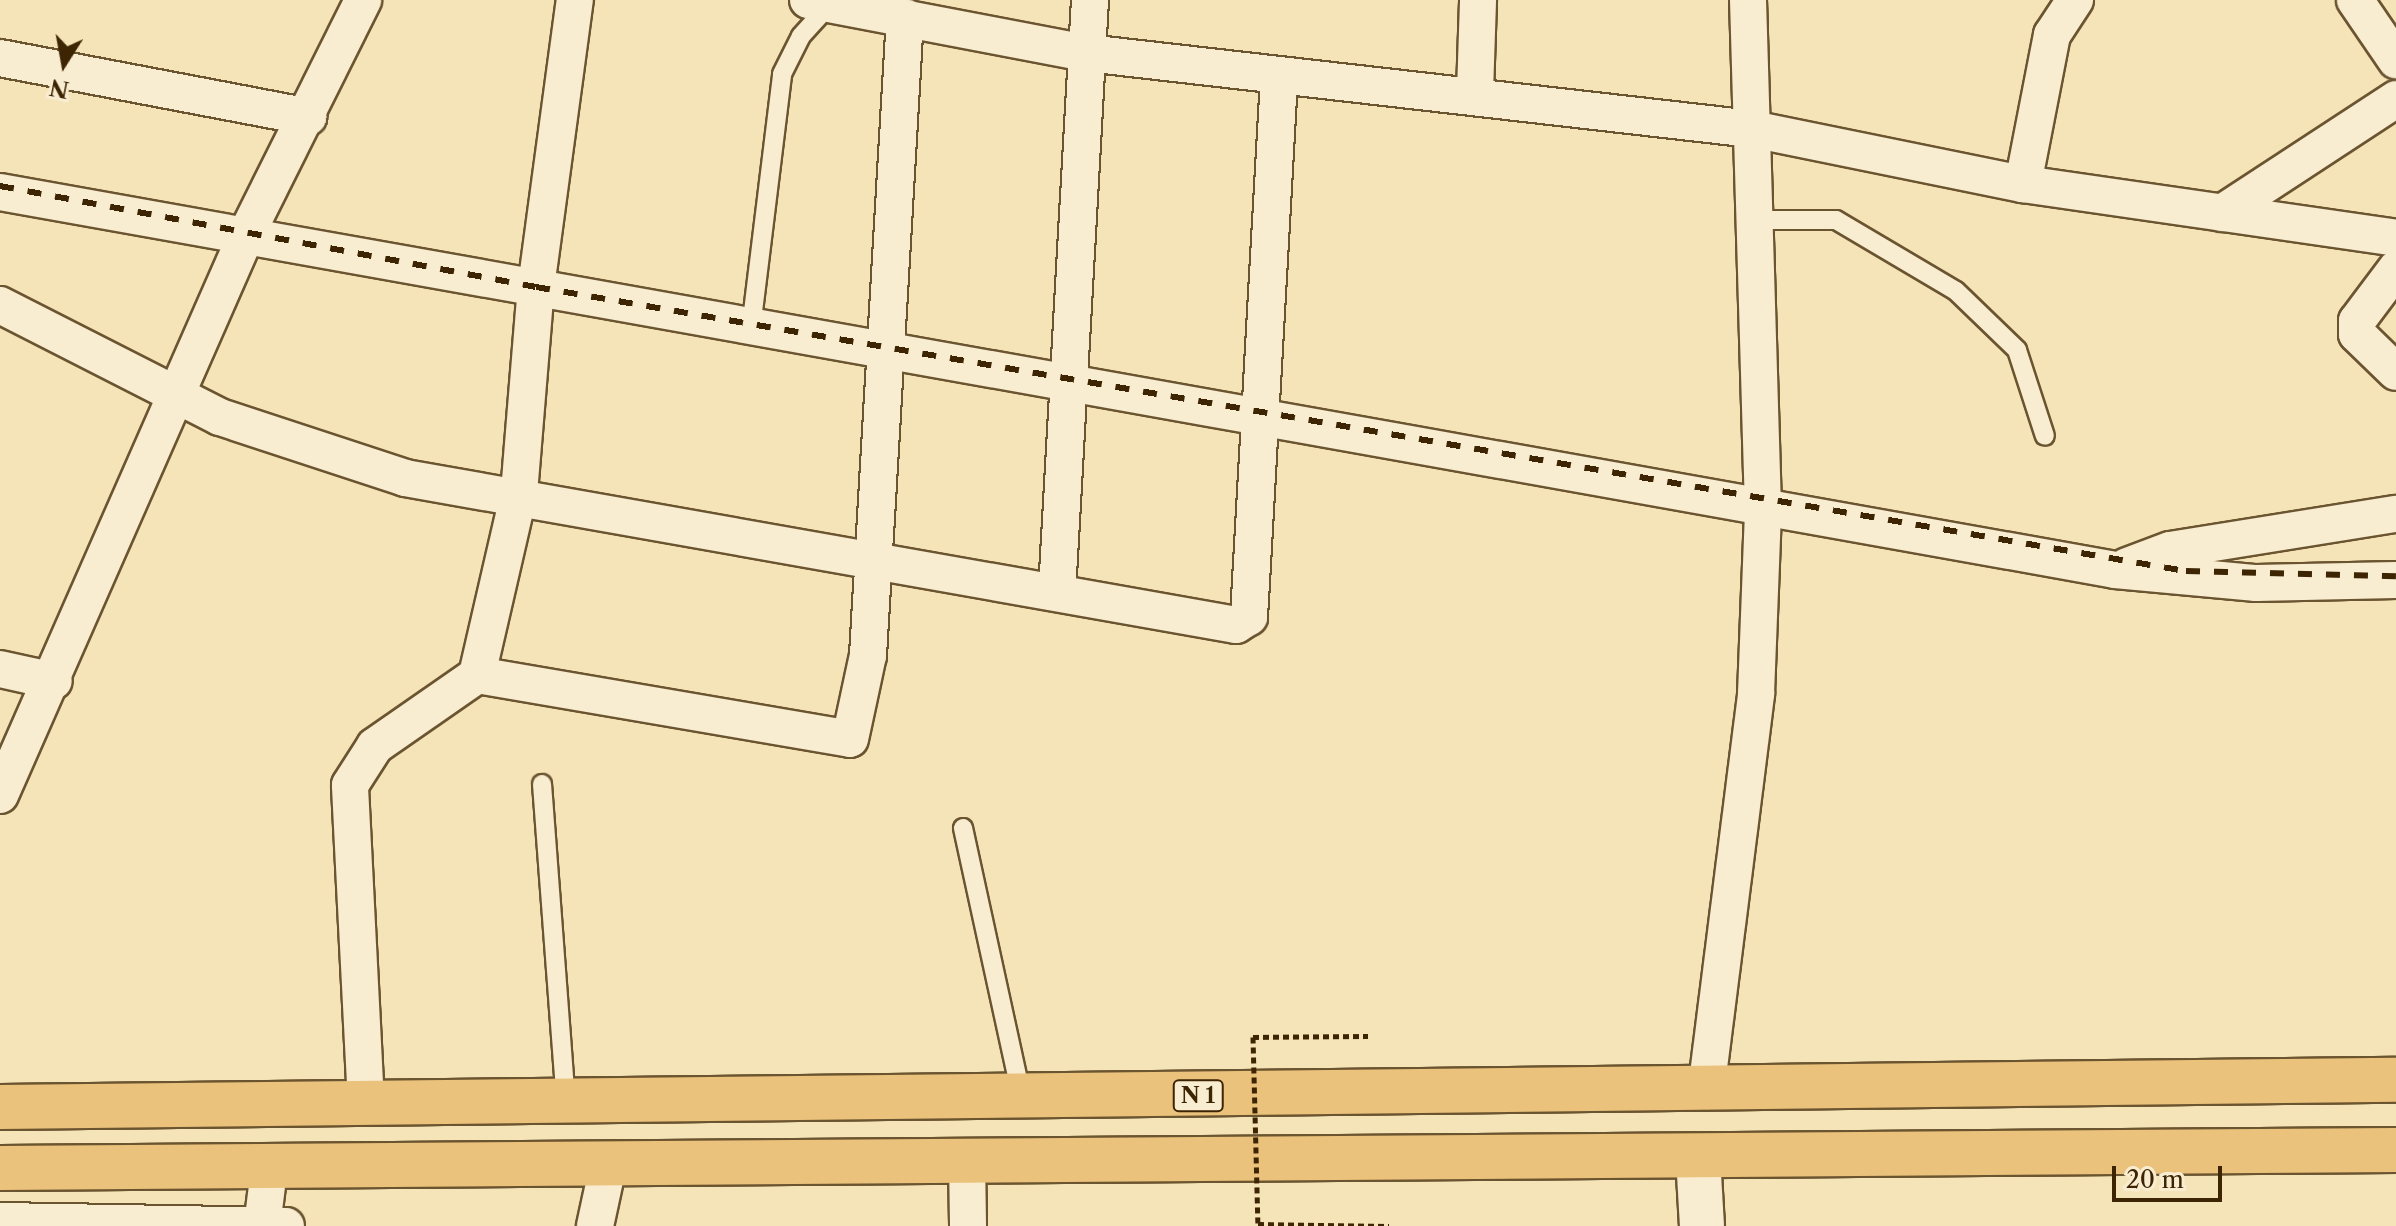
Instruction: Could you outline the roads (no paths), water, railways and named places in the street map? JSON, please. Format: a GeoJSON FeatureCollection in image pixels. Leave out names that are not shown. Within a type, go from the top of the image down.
{"type":"FeatureCollection","features":[{"type":"Feature","properties":{"kind":"highway","name":"N 1"},"geometry":{"type":"LineString","coordinates":[[0,1107],[1706,1091],[2396,1080]]}},
{"type":"Feature","properties":{"kind":"highway"},"geometry":{"type":"LineString","coordinates":[[0,1168],[270,1162],[1698,1157],[2396,1150]]}},
{"type":"Feature","properties":{"kind":"street"},"geometry":{"type":"LineString","coordinates":[[0,795],[54,681],[244,239],[308,117],[363,0]]}},
{"type":"Feature","properties":{"kind":"street"},"geometry":{"type":"LineString","coordinates":[[366,1103],[350,785],[375,746],[477,675],[519,493],[536,293],[575,0]]}},
{"type":"Feature","properties":{"kind":"street"},"geometry":{"type":"LineString","coordinates":[[1057,592],[1090,0]]}},
{"type":"Feature","properties":{"kind":"street"},"geometry":{"type":"LineString","coordinates":[[1475,92],[1478,0]]}},
{"type":"Feature","properties":{"kind":"street"},"geometry":{"type":"LineString","coordinates":[[1706,1091],[1756,694],[1763,508],[1748,0]]}},
{"type":"Feature","properties":{"kind":"street"},"geometry":{"type":"LineString","coordinates":[[2355,0],[2396,60]]}},
{"type":"Feature","properties":{"kind":"street"},"geometry":{"type":"LineString","coordinates":[[835,3],[1087,53],[1279,78],[1475,92],[1752,129],[2023,184],[2396,238]]}},
{"type":"Feature","properties":{"kind":"street"},"geometry":{"type":"LineString","coordinates":[[2023,184],[2059,7]]}},
{"type":"Feature","properties":{"kind":"street"},"geometry":{"type":"LineString","coordinates":[[477,675],[850,739],[868,655],[905,17]]}},
{"type":"Feature","properties":{"kind":"street"},"geometry":{"type":"LineString","coordinates":[[0,58],[308,117]]}},
{"type":"Feature","properties":{"kind":"street"},"geometry":{"type":"LineString","coordinates":[[0,305],[178,394],[310,451],[405,478],[519,493],[1057,592],[1245,623],[1264,420],[1279,78]]}},
{"type":"Feature","properties":{"kind":"street"},"geometry":{"type":"LineString","coordinates":[[2222,213],[2396,99]]}},
{"type":"Feature","properties":{"kind":"street"},"geometry":{"type":"LineString","coordinates":[[0,192],[536,293],[751,328],[2115,570],[2271,584],[2396,580]]}},
{"type":"Feature","properties":{"kind":"street"},"geometry":{"type":"LineString","coordinates":[[2396,269],[2357,321],[2363,345],[2396,372]]}},
{"type":"Feature","properties":{"kind":"street"},"geometry":{"type":"LineString","coordinates":[[2115,570],[2170,550],[2396,514]]}},
{"type":"Feature","properties":{"kind":"street"},"geometry":{"type":"LineString","coordinates":[[0,669],[54,681]]}},
{"type":"Feature","properties":{"kind":"street"},"geometry":{"type":"LineString","coordinates":[[1698,1157],[1702,1226]]}},
{"type":"Feature","properties":{"kind":"street"},"geometry":{"type":"LineString","coordinates":[[967,1160],[968,1226]]}},
{"type":"Feature","properties":{"kind":"street"},"geometry":{"type":"LineString","coordinates":[[595,1226],[609,1161]]}},
{"type":"Feature","properties":{"kind":"street"},"geometry":{"type":"LineString","coordinates":[[0,1221],[270,1225],[270,1162]]}},
{"type":"Feature","properties":{"kind":"lane"},"geometry":{"type":"LineString","coordinates":[[751,328],[782,74],[801,36],[835,3]]}},
{"type":"Feature","properties":{"kind":"lane"},"geometry":{"type":"LineString","coordinates":[[1755,220],[1836,220],[1956,291],[2017,350],[2045,436]]}},
{"type":"Feature","properties":{"kind":"lane"},"geometry":{"type":"LineString","coordinates":[[542,784],[566,1102]]}},
{"type":"Feature","properties":{"kind":"lane"},"geometry":{"type":"LineString","coordinates":[[963,828],[1022,1097]]}},
{"type":"Feature","properties":{"kind":"railway"},"geometry":{"type":"LineString","coordinates":[[0,186],[536,287],[2186,571],[2396,576]]}}]}
